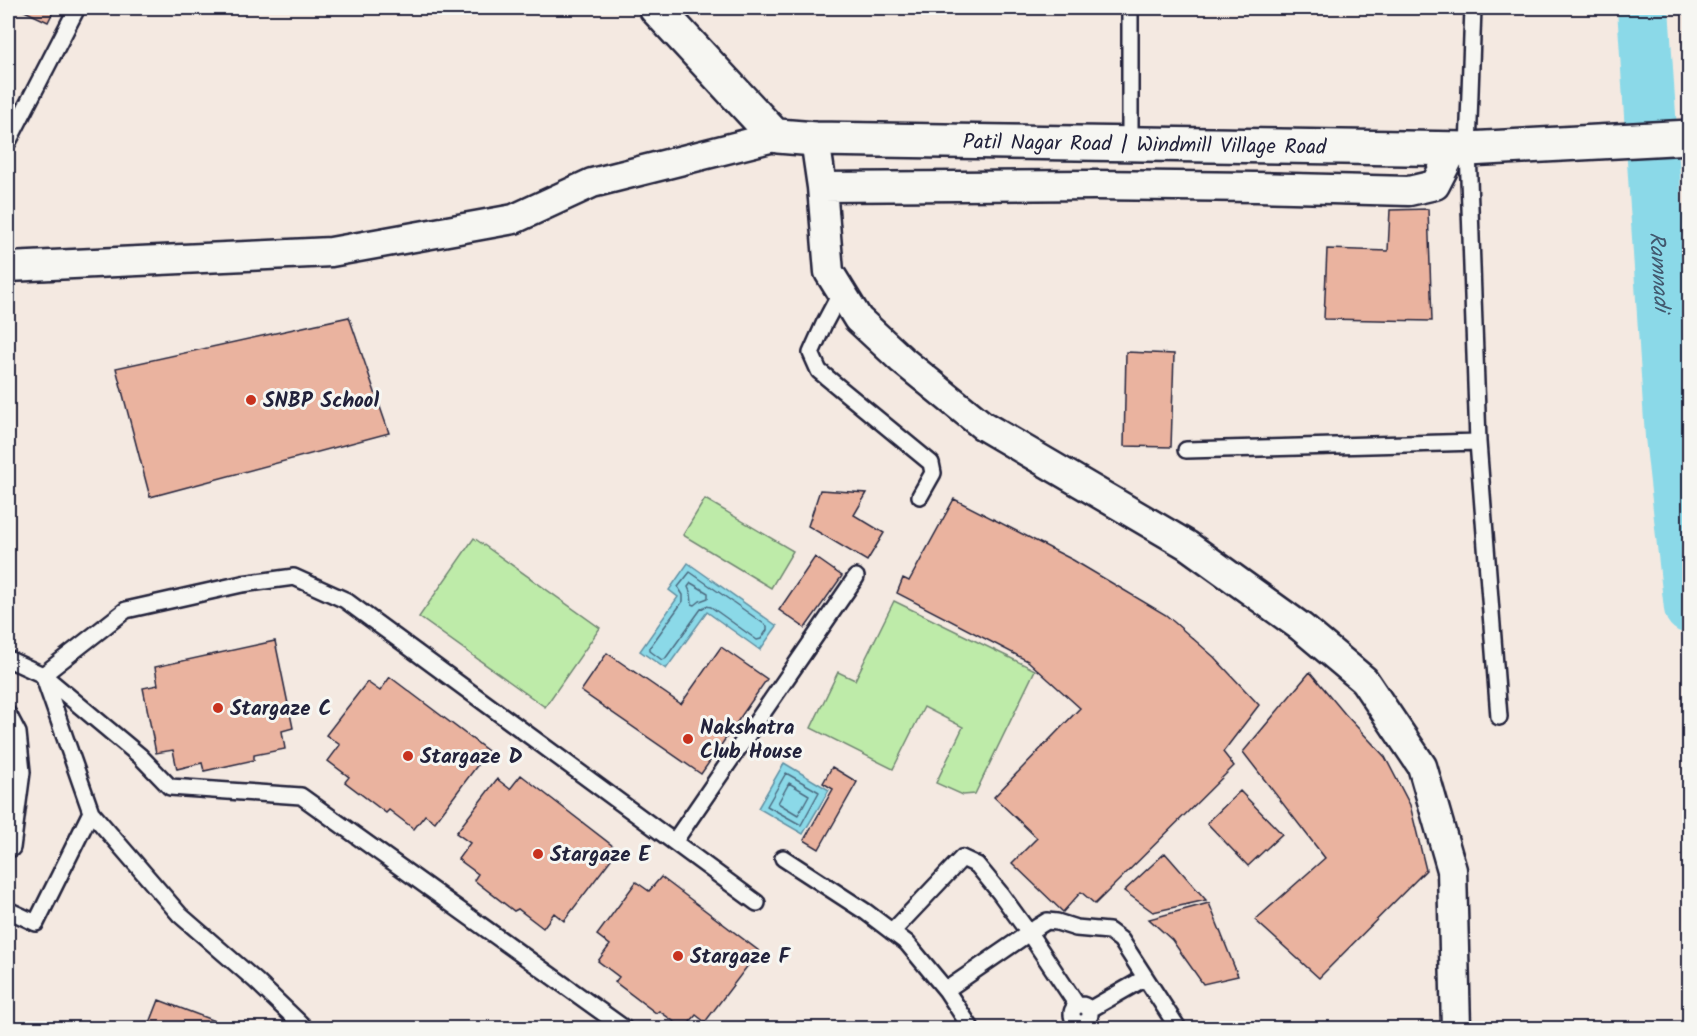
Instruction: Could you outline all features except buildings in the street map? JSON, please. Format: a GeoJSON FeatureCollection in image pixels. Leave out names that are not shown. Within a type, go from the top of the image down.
{"type":"FeatureCollection","features":[{"type":"Feature","properties":{"kind":"street"},"geometry":{"type":"LineString","coordinates":[[656,8],[773,134],[778,136]]}},
{"type":"Feature","properties":{"kind":"street"},"geometry":{"type":"LineString","coordinates":[[8,267],[342,250],[514,219],[592,183],[778,136]]}},
{"type":"Feature","properties":{"kind":"street","name":"Patil Nagar Road | Windmill Village Road"},"geometry":{"type":"LineString","coordinates":[[778,136],[815,139],[1461,148],[1680,138]]}},
{"type":"Feature","properties":{"kind":"street"},"geometry":{"type":"LineString","coordinates":[[815,139],[822,187],[829,272],[858,319],[902,360],[982,425],[1187,545],[1301,627],[1364,680],[1422,766],[1452,870],[1456,1029]]}},
{"type":"Feature","properties":{"kind":"street"},"geometry":{"type":"LineString","coordinates":[[822,187],[1117,185],[1409,190],[1436,185],[1445,168],[1461,148]]}},
{"type":"Feature","properties":{"kind":"lane"},"geometry":{"type":"LineString","coordinates":[[8,142],[77,8]]}},
{"type":"Feature","properties":{"kind":"lane"},"geometry":{"type":"LineString","coordinates":[[1130,8],[1130,143]]}},
{"type":"Feature","properties":{"kind":"lane"},"geometry":{"type":"LineString","coordinates":[[1473,8],[1461,148],[1478,442],[1498,717]]}},
{"type":"Feature","properties":{"kind":"lane"},"geometry":{"type":"LineString","coordinates":[[841,292],[811,353],[819,371],[931,463],[933,473],[920,496]]}},
{"type":"Feature","properties":{"kind":"lane"},"geometry":{"type":"LineString","coordinates":[[1186,450],[1478,442]]}},
{"type":"Feature","properties":{"kind":"lane"},"geometry":{"type":"LineString","coordinates":[[43,675],[126,610],[242,584],[294,577],[345,600],[757,903]]}},
{"type":"Feature","properties":{"kind":"lane"},"geometry":{"type":"LineString","coordinates":[[674,842],[856,577]]}},
{"type":"Feature","properties":{"kind":"lane"},"geometry":{"type":"LineString","coordinates":[[8,659],[43,675],[140,756],[170,787],[301,796],[624,1029]]}},
{"type":"Feature","properties":{"kind":"lane"},"geometry":{"type":"LineString","coordinates":[[43,675],[91,812],[180,915],[256,981],[305,1029]]}},
{"type":"Feature","properties":{"kind":"lane"},"geometry":{"type":"LineString","coordinates":[[8,714],[18,733],[22,772],[12,848]]}},
{"type":"Feature","properties":{"kind":"lane"},"geometry":{"type":"LineString","coordinates":[[8,910],[36,922],[91,812]]}},
{"type":"Feature","properties":{"kind":"lane"},"geometry":{"type":"LineString","coordinates":[[783,858],[866,912],[907,943],[946,990],[972,1029]]}},
{"type":"Feature","properties":{"kind":"lane"},"geometry":{"type":"LineString","coordinates":[[892,932],[962,858],[977,865],[1000,893],[1029,933],[1080,1019],[1145,978]]}},
{"type":"Feature","properties":{"kind":"lane"},"geometry":{"type":"LineString","coordinates":[[946,990],[1047,921],[1057,922],[1076,928],[1109,931],[1121,940],[1178,1029]]}},
{"type":"Feature","properties":{"kind":"green space"},"geometry":{"type":"Polygon","coordinates":[[[705,499],[793,551],[771,588],[683,535],[705,499]]]}},
{"type":"Feature","properties":{"kind":"green space"},"geometry":{"type":"Polygon","coordinates":[[[474,538],[600,628],[545,707],[419,617],[474,538]]]}},
{"type":"Feature","properties":{"kind":"green space"},"geometry":{"type":"Polygon","coordinates":[[[894,601],[1035,670],[975,794],[963,795],[936,783],[963,727],[924,707],[893,769],[811,728],[838,672],[855,680],[894,601]]]}},
{"type":"Feature","properties":{"kind":"water"},"geometry":{"type":"Polygon","coordinates":[[[688,563],[777,626],[760,650],[707,612],[666,669],[640,651],[678,597],[669,590],[688,563]]]}},
{"type":"Feature","properties":{"kind":"water"},"geometry":{"type":"Polygon","coordinates":[[[784,763],[829,790],[803,834],[758,808],[784,763]]]}},
{"type":"Feature","properties":{"kind":"waterway","name":"Ramnadi"},"geometry":{"type":"LineString","coordinates":[[1643,8],[1671,436],[1690,608]]}},
{"type":"Feature","properties":{"kind":"place","name":"SNBP School"},"geometry":{"type":"Point","coordinates":[251,400]}},
{"type":"Feature","properties":{"kind":"place","name":"Stargaze C"},"geometry":{"type":"Point","coordinates":[218,708]}},
{"type":"Feature","properties":{"kind":"place","name":"Nakshatra Club House"},"geometry":{"type":"Point","coordinates":[688,739]}},
{"type":"Feature","properties":{"kind":"place","name":"Stargaze D"},"geometry":{"type":"Point","coordinates":[408,756]}},
{"type":"Feature","properties":{"kind":"place","name":"Stargaze E"},"geometry":{"type":"Point","coordinates":[538,854]}},
{"type":"Feature","properties":{"kind":"place","name":"Stargaze F"},"geometry":{"type":"Point","coordinates":[678,956]}}]}
